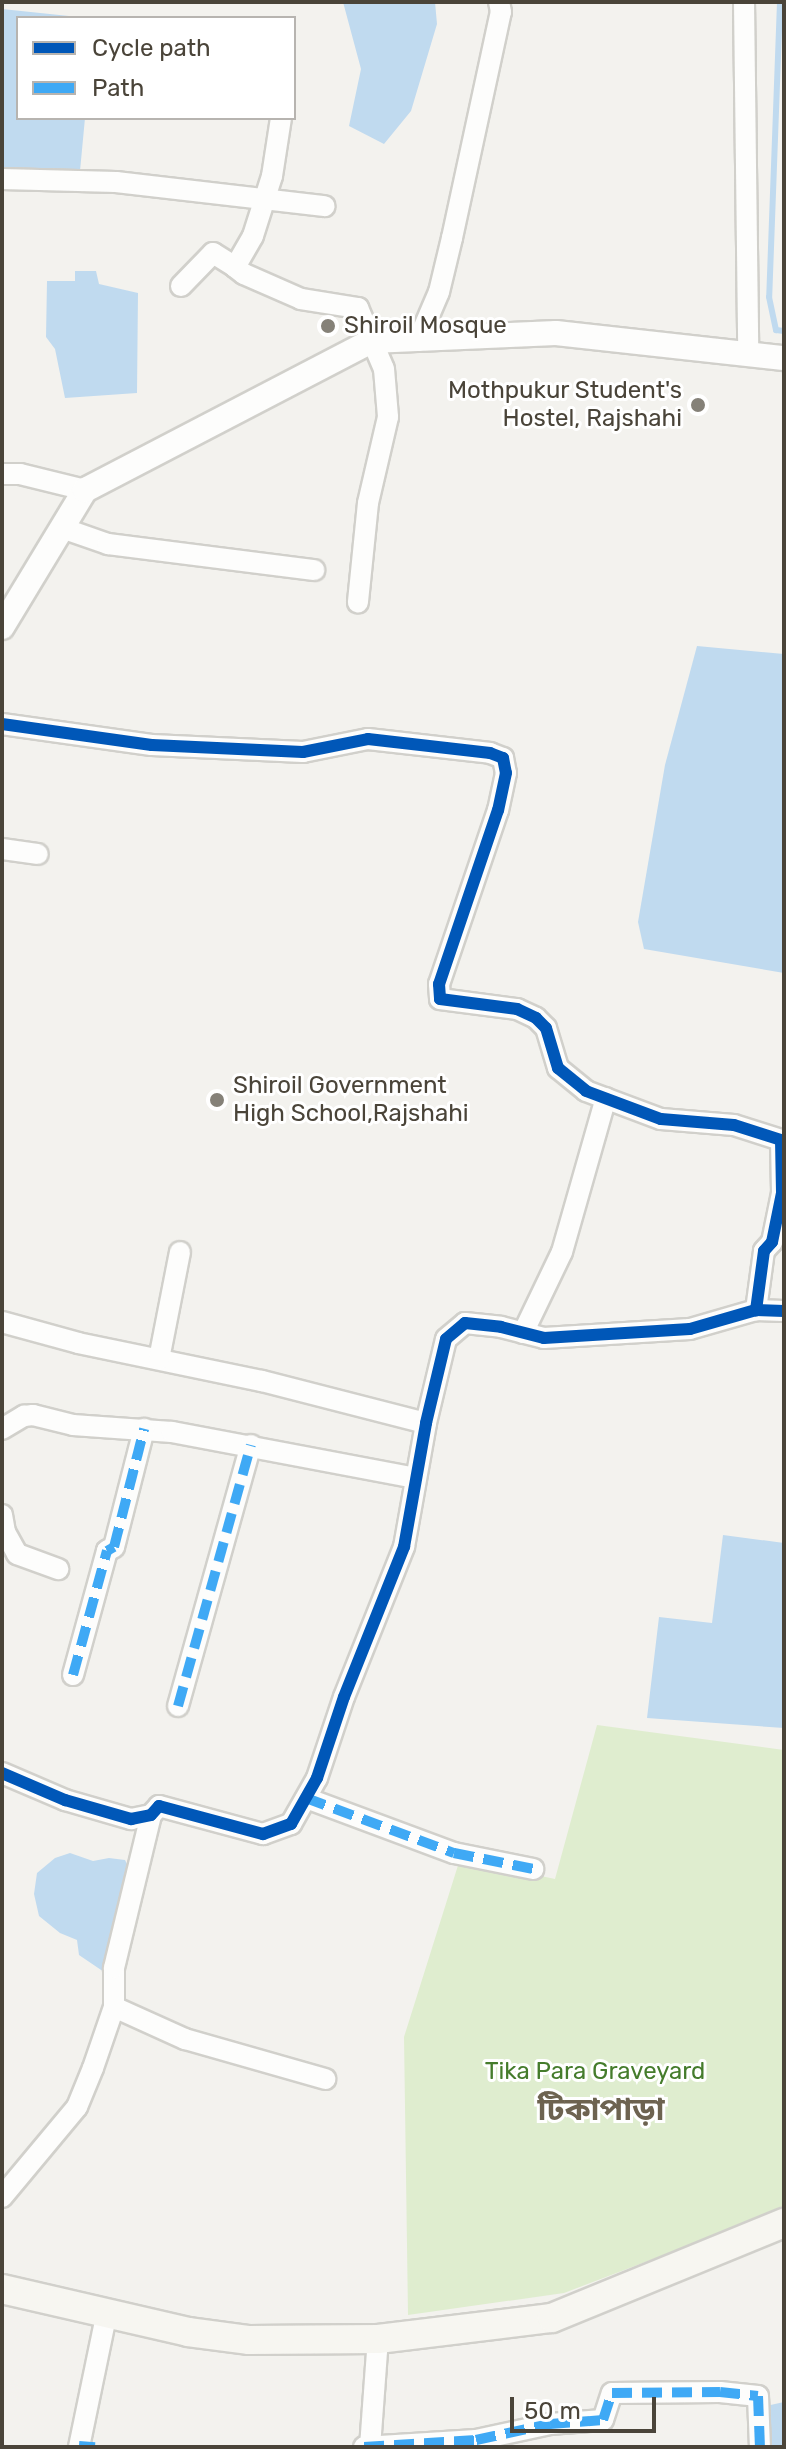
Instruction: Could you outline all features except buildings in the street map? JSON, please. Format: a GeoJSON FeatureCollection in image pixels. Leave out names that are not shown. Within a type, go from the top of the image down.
{"type":"FeatureCollection","features":[{"type":"Feature","properties":{"kind":"main road"},"geometry":{"type":"LineString","coordinates":[[2,2289],[188,2332],[249,2340],[378,2339],[552,2318],[784,2223]]}},
{"type":"Feature","properties":{"kind":"street"},"geometry":{"type":"LineString","coordinates":[[418,341],[439,292],[452,238],[501,12],[499,2]]}},
{"type":"Feature","properties":{"kind":"street"},"geometry":{"type":"LineString","coordinates":[[744,2],[748,352]]}},
{"type":"Feature","properties":{"kind":"street"},"geometry":{"type":"LineString","coordinates":[[235,267],[253,236],[272,176],[281,120]]}},
{"type":"Feature","properties":{"kind":"street"},"geometry":{"type":"LineString","coordinates":[[2,179],[116,182],[325,206]]}},
{"type":"Feature","properties":{"kind":"street"},"geometry":{"type":"LineString","coordinates":[[181,286],[213,253],[301,299],[358,308],[384,369],[388,417],[368,503],[358,602]]}},
{"type":"Feature","properties":{"kind":"street"},"geometry":{"type":"LineString","coordinates":[[2,627],[85,490],[371,341],[556,333],[784,358]]}},
{"type":"Feature","properties":{"kind":"street"},"geometry":{"type":"LineString","coordinates":[[2,474],[20,474],[85,490]]}},
{"type":"Feature","properties":{"kind":"street"},"geometry":{"type":"LineString","coordinates":[[62,528],[108,544],[314,570]]}},
{"type":"Feature","properties":{"kind":"street"},"geometry":{"type":"LineString","coordinates":[[2,724],[152,745],[303,752],[368,739],[490,753],[503,758],[506,773],[498,810],[439,984],[440,999],[517,1009],[536,1018],[546,1028],[558,1068],[586,1091],[661,1119],[734,1125],[783,1140],[782,1193],[772,1242],[764,1251],[756,1310]]}},
{"type":"Feature","properties":{"kind":"street"},"geometry":{"type":"LineString","coordinates":[[2,849],[38,854]]}},
{"type":"Feature","properties":{"kind":"street"},"geometry":{"type":"LineString","coordinates":[[523,1333],[562,1252],[606,1098]]}},
{"type":"Feature","properties":{"kind":"street"},"geometry":{"type":"LineString","coordinates":[[159,1359],[173,1305],[180,1252]]}},
{"type":"Feature","properties":{"kind":"street"},"geometry":{"type":"LineString","coordinates":[[2,2197],[77,2107],[114,2007],[114,1968],[151,1815],[159,1806],[263,1834],[291,1824],[317,1778],[344,1697],[404,1547],[426,1423],[446,1339],[465,1323],[544,1338],[690,1329],[756,1310],[784,1311]]}},
{"type":"Feature","properties":{"kind":"street"},"geometry":{"type":"LineString","coordinates":[[2,1322],[318,1394],[426,1423]]}},
{"type":"Feature","properties":{"kind":"street"},"geometry":{"type":"LineString","coordinates":[[2,1429],[24,1416],[33,1415],[73,1425],[144,1429],[251,1445],[416,1478]]}},
{"type":"Feature","properties":{"kind":"street"},"geometry":{"type":"LineString","coordinates":[[73,1675],[107,1551],[114,1547],[144,1429]]}},
{"type":"Feature","properties":{"kind":"street"},"geometry":{"type":"LineString","coordinates":[[178,1706],[251,1445]]}},
{"type":"Feature","properties":{"kind":"street"},"geometry":{"type":"LineString","coordinates":[[2,1515],[5,1532],[17,1554],[58,1569]]}},
{"type":"Feature","properties":{"kind":"street"},"geometry":{"type":"LineString","coordinates":[[2,1773],[108,1814],[131,1819],[151,1815]]}},
{"type":"Feature","properties":{"kind":"street"},"geometry":{"type":"LineString","coordinates":[[306,1798],[454,1853],[533,1869]]}},
{"type":"Feature","properties":{"kind":"street"},"geometry":{"type":"LineString","coordinates":[[114,2007],[185,2039],[254,2062],[325,2079]]}},
{"type":"Feature","properties":{"kind":"street"},"geometry":{"type":"LineString","coordinates":[[84,2447],[107,2312]]}},
{"type":"Feature","properties":{"kind":"street"},"geometry":{"type":"LineString","coordinates":[[378,2339],[368,2446],[476,2440],[550,2424],[603,2420],[612,2393],[720,2392],[758,2396],[760,2447]]}},
{"type":"Feature","properties":{"kind":"green space","name":"Tika Para Graveyard"},"geometry":{"type":"Polygon","coordinates":[[[597,1725],[784,1750],[784,2209],[564,2293],[408,2315],[404,2037],[460,1859],[555,1879],[597,1725]]]}},
{"type":"Feature","properties":{"kind":"water"},"geometry":{"type":"Polygon","coordinates":[[[343,2],[435,2],[437,24],[411,111],[384,144],[349,126],[361,69],[343,2]]]}},
{"type":"Feature","properties":{"kind":"water"},"geometry":{"type":"Polygon","coordinates":[[[2,9],[69,16],[16,16],[16,120],[85,120],[80,171],[52,180],[2,175],[2,9]]]}},
{"type":"Feature","properties":{"kind":"water"},"geometry":{"type":"Polygon","coordinates":[[[75,271],[96,271],[99,284],[138,293],[137,393],[65,398],[55,349],[46,337],[47,281],[75,281],[75,271]]]}},
{"type":"Feature","properties":{"kind":"water"},"geometry":{"type":"Polygon","coordinates":[[[697,646],[784,654],[784,973],[644,949],[638,922],[665,765],[697,646]]]}},
{"type":"Feature","properties":{"kind":"water"},"geometry":{"type":"Polygon","coordinates":[[[723,1535],[784,1543],[784,1728],[647,1718],[659,1617],[712,1623],[723,1535]]]}},
{"type":"Feature","properties":{"kind":"water"},"geometry":{"type":"Polygon","coordinates":[[[70,1853],[93,1861],[109,1858],[125,1860],[130,1870],[107,1974],[79,1955],[77,1940],[60,1933],[39,1916],[34,1894],[37,1873],[55,1858],[70,1853]]]}},
{"type":"Feature","properties":{"kind":"water"},"geometry":{"type":"Polygon","coordinates":[[[784,2402],[784,2447],[768,2447],[766,2406],[784,2402]]]}},
{"type":"Feature","properties":{"kind":"waterway"},"geometry":{"type":"LineString","coordinates":[[780,2],[769,297],[776,330],[784,331]]}},
{"type":"Feature","properties":{"kind":"marked path"},"geometry":{"type":"LineString","coordinates":[[73,1675],[107,1551],[114,1547],[144,1429]]}},
{"type":"Feature","properties":{"kind":"marked path"},"geometry":{"type":"LineString","coordinates":[[178,1706],[251,1445]]}},
{"type":"Feature","properties":{"kind":"marked path"},"geometry":{"type":"LineString","coordinates":[[306,1798],[454,1853],[533,1869]]}},
{"type":"Feature","properties":{"kind":"marked path"},"geometry":{"type":"LineString","coordinates":[[364,2447],[476,2440],[550,2424],[603,2420],[612,2393],[720,2392],[758,2396],[760,2447]]}},
{"type":"Feature","properties":{"kind":"marked path"},"geometry":{"type":"LineString","coordinates":[[79,2446],[95,2447]]}},
{"type":"Feature","properties":{"kind":"cycle path"},"geometry":{"type":"LineString","coordinates":[[2,724],[152,745],[303,752],[368,739],[490,753],[503,758],[506,773],[498,810],[439,984],[440,999],[517,1009],[536,1018],[546,1028],[558,1068],[586,1091],[661,1119],[734,1125],[781,1140],[782,1193],[772,1242],[764,1251],[756,1310]]}},
{"type":"Feature","properties":{"kind":"cycle path"},"geometry":{"type":"LineString","coordinates":[[2,1773],[65,1800],[131,1819],[151,1815],[159,1806],[263,1834],[291,1824],[317,1778],[344,1697],[404,1547],[426,1423],[446,1339],[465,1323],[501,1327],[544,1338],[690,1329],[756,1310],[784,1311]]}},
{"type":"Feature","properties":{"kind":"place","name":"Shiroil Mosque"},"geometry":{"type":"Point","coordinates":[328,326]}},
{"type":"Feature","properties":{"kind":"place","name":"Mothpukur Student's Hostel, Rajshahi"},"geometry":{"type":"Point","coordinates":[698,405]}},
{"type":"Feature","properties":{"kind":"place","name":"Shiroil Government High School,Rajshahi"},"geometry":{"type":"Point","coordinates":[217,1100]}},
{"type":"Feature","properties":{"kind":"district","name":"টিকাপাড়া"},"geometry":{"type":"Point","coordinates":[601,2109]}}]}
